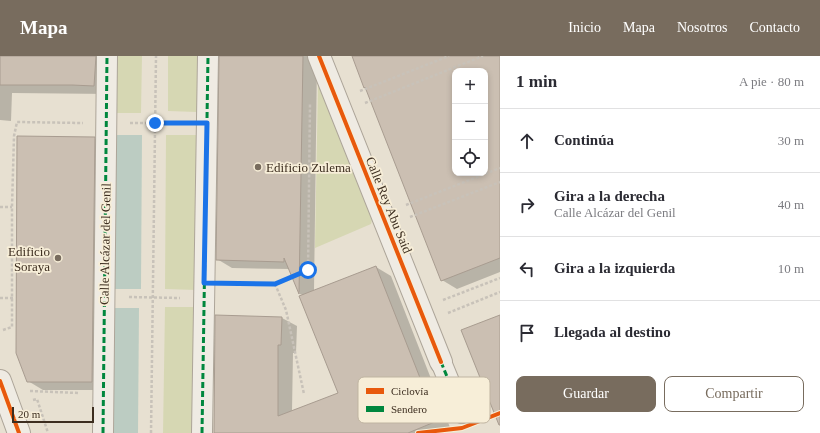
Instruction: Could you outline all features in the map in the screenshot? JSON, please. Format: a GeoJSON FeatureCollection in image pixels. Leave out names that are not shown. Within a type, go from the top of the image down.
{"type":"FeatureCollection","features":[{"type":"Feature","properties":{"kind":"street","name":"Calle Alcázar del Genil"},"geometry":{"type":"LineString","coordinates":[[103,433],[107,56]]}},
{"type":"Feature","properties":{"kind":"street"},"geometry":{"type":"LineString","coordinates":[[202,433],[208,56]]}},
{"type":"Feature","properties":{"kind":"street","name":"Calle Rey Abu Said"},"geometry":{"type":"LineString","coordinates":[[319,56],[447,377]]}},
{"type":"Feature","properties":{"kind":"street"},"geometry":{"type":"LineString","coordinates":[[0,381],[18,433]]}},
{"type":"Feature","properties":{"kind":"path"},"geometry":{"type":"LineString","coordinates":[[151,433],[156,56]]}},
{"type":"Feature","properties":{"kind":"path"},"geometry":{"type":"LineString","coordinates":[[357,92],[449,56]]}},
{"type":"Feature","properties":{"kind":"path"},"geometry":{"type":"LineString","coordinates":[[362,104],[483,56]]}},
{"type":"Feature","properties":{"kind":"path"},"geometry":{"type":"LineString","coordinates":[[104,297],[153,298],[204,290],[275,284],[308,270],[310,100]]}},
{"type":"Feature","properties":{"kind":"path"},"geometry":{"type":"LineString","coordinates":[[3,330],[12,327],[12,207],[14,136],[17,122],[207,123]]}},
{"type":"Feature","properties":{"kind":"path"},"geometry":{"type":"LineString","coordinates":[[403,206],[500,168]]}},
{"type":"Feature","properties":{"kind":"path"},"geometry":{"type":"LineString","coordinates":[[408,218],[500,182]]}},
{"type":"Feature","properties":{"kind":"path"},"geometry":{"type":"LineString","coordinates":[[0,208],[12,207]]}},
{"type":"Feature","properties":{"kind":"path"},"geometry":{"type":"LineString","coordinates":[[441,301],[500,278]]}},
{"type":"Feature","properties":{"kind":"path"},"geometry":{"type":"LineString","coordinates":[[275,284],[286,310],[304,394]]}},
{"type":"Feature","properties":{"kind":"path"},"geometry":{"type":"LineString","coordinates":[[446,314],[500,292]]}},
{"type":"Feature","properties":{"kind":"path"},"geometry":{"type":"LineString","coordinates":[[0,298],[13,298]]}},
{"type":"Feature","properties":{"kind":"path"},"geometry":{"type":"LineString","coordinates":[[26,391],[103,394]]}},
{"type":"Feature","properties":{"kind":"green space"},"geometry":{"type":"Polygon","coordinates":[[[113,56],[142,56],[141,113],[113,113],[113,56]]]}},
{"type":"Feature","properties":{"kind":"green space"},"geometry":{"type":"Polygon","coordinates":[[[168,56],[198,56],[197,112],[168,111],[168,56]]]}},
{"type":"Feature","properties":{"kind":"green space"},"geometry":{"type":"Polygon","coordinates":[[[318,82],[372,220],[371,224],[315,248],[318,82]]]}},
{"type":"Feature","properties":{"kind":"green space"},"geometry":{"type":"Polygon","coordinates":[[[166,135],[197,135],[196,290],[165,289],[166,135]]]}},
{"type":"Feature","properties":{"kind":"green space"},"geometry":{"type":"Polygon","coordinates":[[[165,307],[195,307],[195,433],[163,433],[165,307]]]}},
{"type":"Feature","properties":{"kind":"shaded area"},"geometry":{"type":"Polygon","coordinates":[[[112,135],[142,135],[141,289],[111,289],[112,135]]]}},
{"type":"Feature","properties":{"kind":"shaded area"},"geometry":{"type":"Polygon","coordinates":[[[110,308],[139,308],[138,433],[110,433],[110,308]]]}},
{"type":"Feature","properties":{"kind":"building"},"geometry":{"type":"Polygon","coordinates":[[[0,56],[96,56],[94,86],[0,85],[0,56]]]}},
{"type":"Feature","properties":{"kind":"building","name":"Edificio Zulema"},"geometry":{"type":"Polygon","coordinates":[[[219,56],[303,56],[299,294],[284,258],[284,262],[216,260],[219,56]]]}},
{"type":"Feature","properties":{"kind":"building"},"geometry":{"type":"Polygon","coordinates":[[[352,56],[500,56],[500,258],[441,281],[365,87],[364,88],[352,56]]]}},
{"type":"Feature","properties":{"kind":"building","name":"Edificio Soraya"},"geometry":{"type":"Polygon","coordinates":[[[17,136],[95,137],[92,382],[27,382],[16,353],[17,136]]]}},
{"type":"Feature","properties":{"kind":"building"},"geometry":{"type":"Polygon","coordinates":[[[376,266],[420,377],[358,377],[358,423],[432,423],[408,433],[214,433],[215,315],[282,317],[281,345],[278,345],[278,416],[338,393],[299,296],[376,266]]]}},
{"type":"Feature","properties":{"kind":"building"},"geometry":{"type":"Polygon","coordinates":[[[500,315],[500,425],[490,402],[490,377],[480,377],[461,330],[500,315]]]}},
{"type":"Feature","properties":{"kind":"marked path"},"geometry":{"type":"LineString","coordinates":[[103,433],[107,56]]}},
{"type":"Feature","properties":{"kind":"marked path"},"geometry":{"type":"LineString","coordinates":[[202,433],[208,56]]}},
{"type":"Feature","properties":{"kind":"marked path"},"geometry":{"type":"LineString","coordinates":[[441,362],[447,377]]}},
{"type":"Feature","properties":{"kind":"cycle path"},"geometry":{"type":"LineString","coordinates":[[319,56],[441,362]]}},
{"type":"Feature","properties":{"kind":"cycle path"},"geometry":{"type":"LineString","coordinates":[[0,381],[19,433]]}},
{"type":"Feature","properties":{"kind":"cycle path"},"geometry":{"type":"LineString","coordinates":[[490,417],[500,413]]}},
{"type":"Feature","properties":{"kind":"cycle path"},"geometry":{"type":"LineString","coordinates":[[418,433],[462,428],[475,423]]}},
{"type":"Feature","properties":{"kind":"place","name":"Edificio Zulema"},"geometry":{"type":"Point","coordinates":[258,167]}},
{"type":"Feature","properties":{"kind":"place","name":"Edificio Soraya"},"geometry":{"type":"Point","coordinates":[58,258]}},
{"type":"Feature","properties":{"kind":"route"},"geometry":{"type":"LineString","coordinates":[[155,123],[207,123],[204,283],[275,284],[308,270]]}}]}
